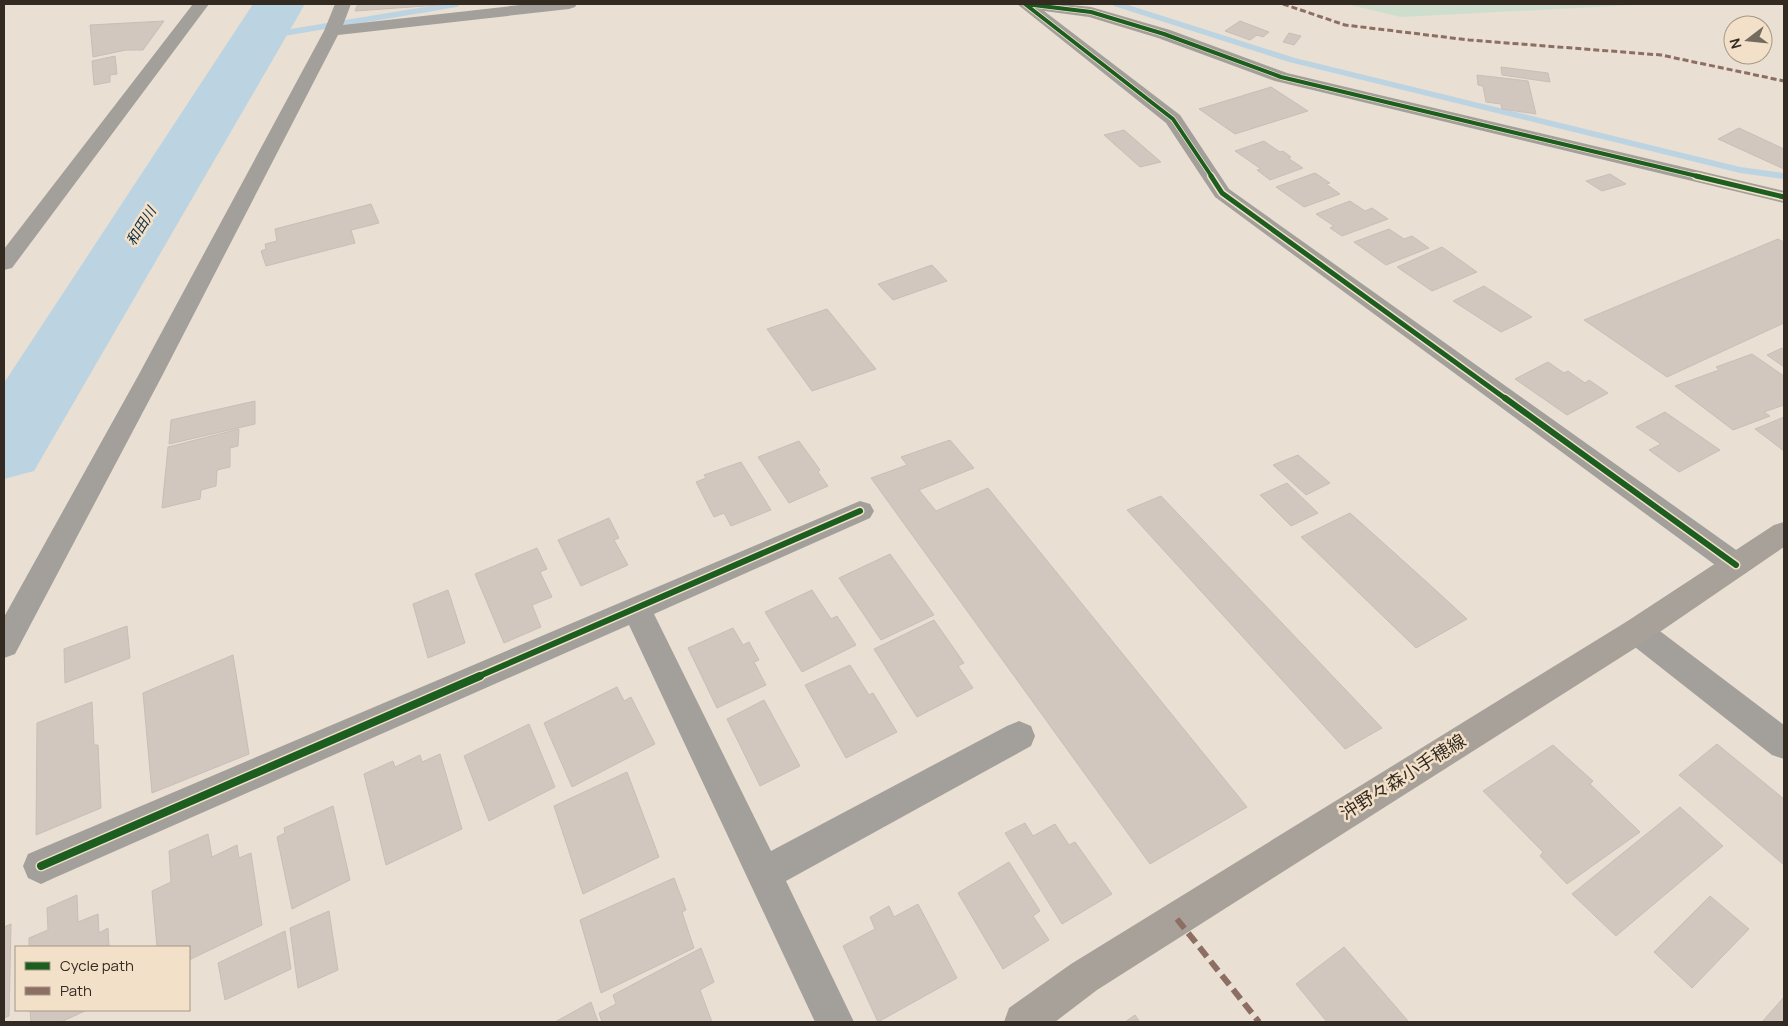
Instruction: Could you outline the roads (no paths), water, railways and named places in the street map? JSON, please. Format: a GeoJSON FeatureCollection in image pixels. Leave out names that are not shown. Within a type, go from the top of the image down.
{"type":"FeatureCollection","features":[{"type":"Feature","properties":{"kind":"main road","name":"沖野々森小手穂線"},"geometry":{"type":"LineString","coordinates":[[1023,1022],[1084,977],[1637,631],[1784,533]]}},
{"type":"Feature","properties":{"kind":"street"},"geometry":{"type":"LineString","coordinates":[[4,263],[201,4]]}},
{"type":"Feature","properties":{"kind":"street"},"geometry":{"type":"LineString","coordinates":[[4,645],[150,376],[332,31],[343,4]]}},
{"type":"Feature","properties":{"kind":"street"},"geometry":{"type":"LineString","coordinates":[[332,31],[569,4]]}},
{"type":"Feature","properties":{"kind":"street"},"geometry":{"type":"LineString","coordinates":[[1025,4],[1091,12],[1164,34],[1281,77],[1735,187],[1784,197]]}},
{"type":"Feature","properties":{"kind":"street"},"geometry":{"type":"LineString","coordinates":[[1025,4],[1173,119],[1222,193],[1736,565]]}},
{"type":"Feature","properties":{"kind":"street"},"geometry":{"type":"LineString","coordinates":[[41,866],[860,511]]}},
{"type":"Feature","properties":{"kind":"street"},"geometry":{"type":"LineString","coordinates":[[636,608],[835,1022]]}},
{"type":"Feature","properties":{"kind":"street"},"geometry":{"type":"LineString","coordinates":[[1637,631],[1784,744]]}},
{"type":"Feature","properties":{"kind":"street"},"geometry":{"type":"LineString","coordinates":[[763,874],[1019,736]]}},
{"type":"Feature","properties":{"kind":"waterway","name":"和田川"},"geometry":{"type":"LineString","coordinates":[[4,449],[279,4]]}},
{"type":"Feature","properties":{"kind":"waterway"},"geometry":{"type":"LineString","coordinates":[[260,37],[457,4]]}},
{"type":"Feature","properties":{"kind":"waterway"},"geometry":{"type":"LineString","coordinates":[[1117,4],[1292,60],[1740,170],[1784,176]]}}]}
